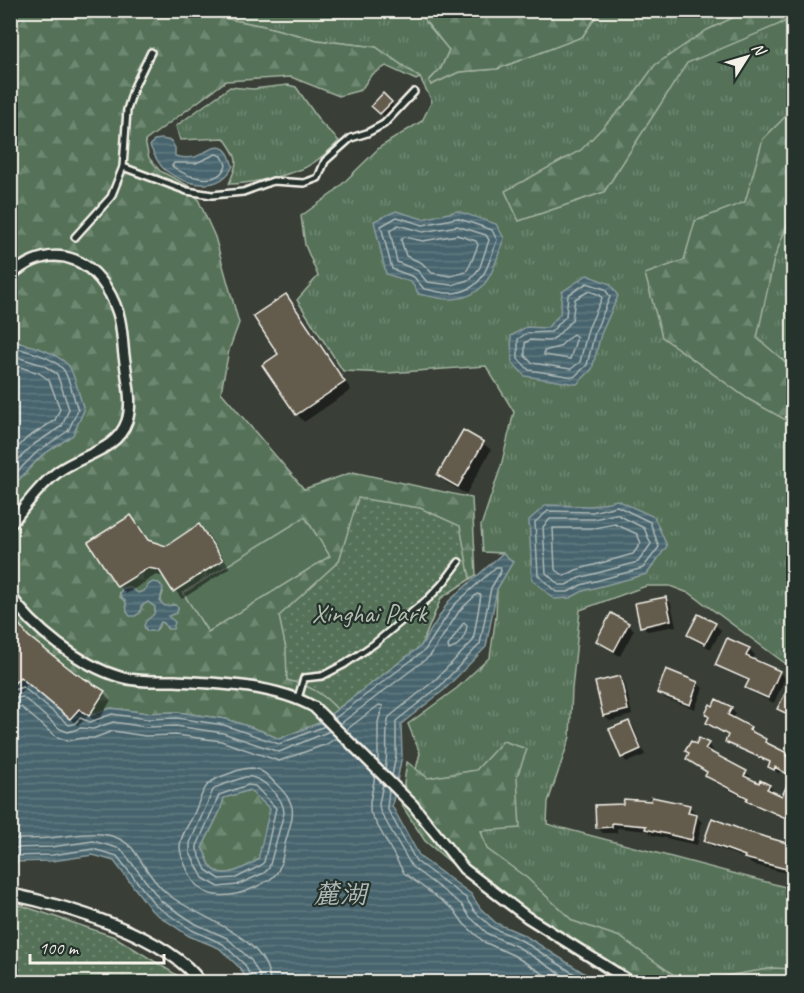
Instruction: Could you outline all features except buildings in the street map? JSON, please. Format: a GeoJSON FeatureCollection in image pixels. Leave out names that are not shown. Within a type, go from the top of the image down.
{"type":"FeatureCollection","features":[{"type":"Feature","properties":{"kind":"main road"},"geometry":{"type":"LineString","coordinates":[[10,894],[53,904],[108,922],[170,954],[184,964],[200,982]]}},
{"type":"Feature","properties":{"kind":"street"},"geometry":{"type":"LineString","coordinates":[[75,237],[111,197],[123,167],[128,110],[134,87],[151,52]]}},
{"type":"Feature","properties":{"kind":"street"},"geometry":{"type":"LineString","coordinates":[[123,167],[187,192],[212,195],[243,192],[273,181],[304,183],[318,178],[325,161],[351,138],[384,124],[414,92]]}},
{"type":"Feature","properties":{"kind":"street"},"geometry":{"type":"LineString","coordinates":[[10,276],[44,256],[71,257],[95,272],[110,293],[119,315],[130,400],[127,421],[118,437],[93,455],[60,471],[35,494],[10,525]]}},
{"type":"Feature","properties":{"kind":"street"},"geometry":{"type":"LineString","coordinates":[[298,698],[304,678],[322,676],[345,664],[374,644],[429,598],[459,562]]}},
{"type":"Feature","properties":{"kind":"street"},"geometry":{"type":"LineString","coordinates":[[10,595],[42,632],[84,661],[120,677],[208,682],[273,692],[298,698],[314,707],[413,805],[464,869],[527,917],[631,982]]}},
{"type":"Feature","properties":{"kind":"green space"},"geometry":{"type":"Polygon","coordinates":[[[11,11],[187,11],[264,26],[317,40],[376,47],[420,78],[416,80],[386,66],[371,75],[361,90],[339,96],[291,77],[226,81],[145,141],[149,158],[160,171],[193,188],[215,237],[239,323],[229,350],[221,392],[304,489],[353,472],[472,498],[476,575],[441,598],[421,646],[319,723],[279,739],[226,719],[177,712],[147,713],[111,708],[89,716],[104,691],[75,673],[28,636],[10,613],[11,488],[41,456],[72,435],[84,410],[69,366],[23,343],[11,342],[11,11]],[[305,518],[184,593],[208,632],[329,556],[305,518]],[[129,587],[120,592],[120,597],[126,602],[127,612],[148,602],[155,609],[154,615],[147,620],[145,628],[147,631],[157,629],[161,622],[167,628],[168,616],[171,613],[177,613],[178,607],[165,606],[160,602],[163,592],[138,593],[129,587]]]}},
{"type":"Feature","properties":{"kind":"green space"},"geometry":{"type":"Polygon","coordinates":[[[187,11],[417,11],[449,50],[441,68],[429,81],[431,85],[459,72],[497,69],[582,37],[600,11],[793,11],[793,669],[691,594],[670,586],[646,586],[580,610],[570,737],[548,802],[547,824],[793,889],[793,982],[645,982],[464,869],[412,785],[420,753],[408,724],[457,688],[490,657],[497,589],[512,562],[503,553],[483,552],[481,526],[501,466],[514,412],[486,366],[388,373],[343,371],[297,300],[318,276],[305,245],[301,216],[333,193],[380,147],[422,121],[432,101],[420,78],[376,47],[317,40],[264,26],[187,11]]]}},
{"type":"Feature","properties":{"kind":"green space"},"geometry":{"type":"Polygon","coordinates":[[[417,11],[600,11],[582,37],[497,69],[459,72],[431,85],[429,81],[441,68],[449,50],[417,11]]]}},
{"type":"Feature","properties":{"kind":"green space"},"geometry":{"type":"Polygon","coordinates":[[[747,11],[793,11],[787,21],[687,63],[604,192],[519,221],[505,191],[581,150],[631,98],[655,65],[707,30],[747,11]]]}},
{"type":"Feature","properties":{"kind":"green space"},"geometry":{"type":"Polygon","coordinates":[[[288,85],[296,87],[321,123],[339,141],[307,167],[266,180],[229,184],[236,161],[233,151],[224,138],[180,140],[176,126],[230,87],[253,89],[288,85]]]}},
{"type":"Feature","properties":{"kind":"green space"},"geometry":{"type":"Polygon","coordinates":[[[793,109],[793,209],[774,259],[757,338],[789,365],[793,348],[793,424],[748,399],[662,337],[645,274],[684,260],[695,221],[745,202],[763,139],[793,109]]]}},
{"type":"Feature","properties":{"kind":"green space","name":"Xinghai Park"},"geometry":{"type":"Polygon","coordinates":[[[358,498],[420,508],[460,526],[470,579],[441,598],[421,646],[337,709],[315,690],[287,680],[286,649],[279,616],[339,561],[358,498]]]}},
{"type":"Feature","properties":{"kind":"green space"},"geometry":{"type":"Polygon","coordinates":[[[305,517],[330,556],[208,632],[183,593],[305,517]]]}},
{"type":"Feature","properties":{"kind":"green space"},"geometry":{"type":"Polygon","coordinates":[[[503,741],[527,749],[517,777],[520,828],[481,831],[487,849],[527,878],[573,921],[620,937],[674,975],[708,979],[774,968],[793,969],[793,982],[617,982],[499,903],[425,841],[401,804],[407,762],[428,778],[476,770],[503,741]]]}},
{"type":"Feature","properties":{"kind":"green space"},"geometry":{"type":"Polygon","coordinates":[[[250,790],[271,809],[258,861],[240,870],[220,873],[210,865],[202,848],[220,811],[223,798],[250,790]]]}},
{"type":"Feature","properties":{"kind":"green space"},"geometry":{"type":"Polygon","coordinates":[[[10,904],[23,906],[115,937],[188,982],[11,982],[10,904]]]}},
{"type":"Feature","properties":{"kind":"water"},"geometry":{"type":"Polygon","coordinates":[[[154,140],[171,141],[175,148],[175,156],[180,157],[195,157],[219,147],[227,152],[233,166],[227,175],[211,183],[192,183],[183,180],[165,170],[155,156],[150,146],[154,140]]]}},
{"type":"Feature","properties":{"kind":"water"},"geometry":{"type":"Polygon","coordinates":[[[396,211],[423,219],[457,211],[496,224],[504,238],[488,279],[474,293],[452,299],[419,294],[411,282],[386,274],[374,221],[396,211]]]}},
{"type":"Feature","properties":{"kind":"water"},"geometry":{"type":"Polygon","coordinates":[[[587,275],[610,284],[618,296],[601,334],[592,369],[577,384],[525,376],[512,362],[511,336],[526,327],[547,328],[560,314],[562,292],[587,275]]]}},
{"type":"Feature","properties":{"kind":"water"},"geometry":{"type":"Polygon","coordinates":[[[11,342],[41,349],[68,365],[84,410],[73,435],[41,456],[11,488],[11,342]]]}},
{"type":"Feature","properties":{"kind":"water"},"geometry":{"type":"Polygon","coordinates":[[[617,500],[654,517],[667,546],[647,574],[583,591],[570,598],[554,599],[532,579],[529,520],[546,505],[592,506],[617,500]]]}},
{"type":"Feature","properties":{"kind":"water","name":"麓湖"},"geometry":{"type":"Polygon","coordinates":[[[503,553],[513,562],[497,589],[486,647],[444,690],[401,724],[402,756],[392,806],[420,857],[471,894],[480,908],[496,923],[524,935],[598,982],[248,982],[240,968],[219,948],[189,936],[152,911],[114,861],[93,855],[52,861],[11,862],[11,688],[20,677],[69,719],[79,709],[89,716],[111,708],[147,713],[177,712],[226,719],[279,739],[319,723],[421,646],[449,601],[503,553]],[[250,790],[224,798],[202,848],[215,870],[220,873],[233,872],[258,860],[270,809],[250,790]]]}},
{"type":"Feature","properties":{"kind":"water"},"geometry":{"type":"Polygon","coordinates":[[[153,582],[159,583],[163,588],[160,602],[165,606],[178,607],[177,613],[168,616],[175,622],[173,629],[168,629],[161,622],[155,631],[147,631],[144,626],[155,610],[155,607],[148,602],[141,606],[140,613],[135,616],[130,616],[127,612],[126,602],[120,595],[122,588],[129,587],[138,593],[144,591],[153,582]]]}}]}
